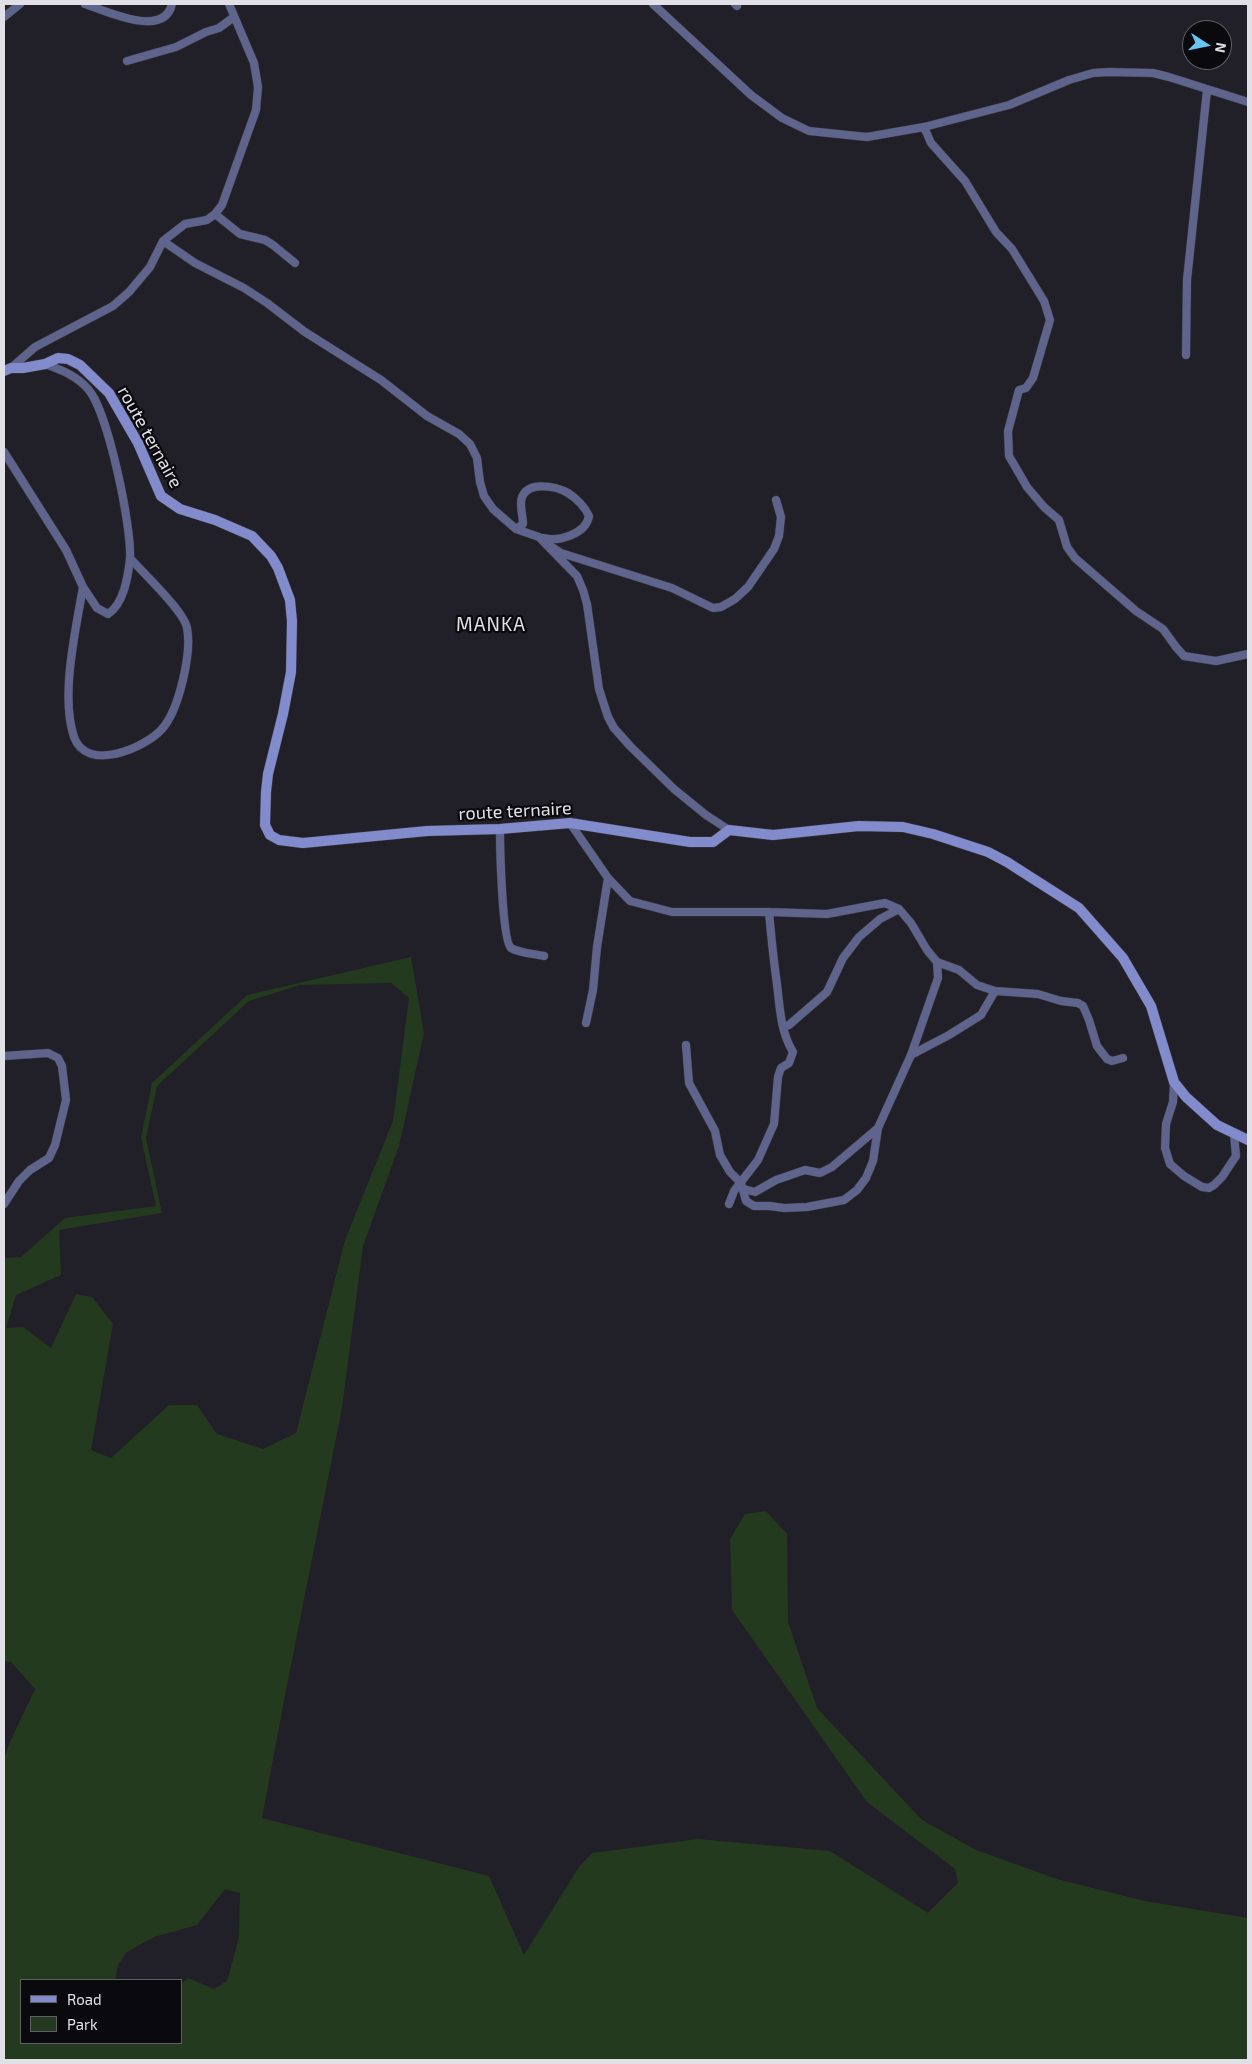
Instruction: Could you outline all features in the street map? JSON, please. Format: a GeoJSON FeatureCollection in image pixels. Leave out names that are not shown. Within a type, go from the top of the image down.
{"type":"FeatureCollection","features":[{"type":"Feature","properties":{"kind":"street"},"geometry":{"type":"LineString","coordinates":[[4,17],[20,4]]}},
{"type":"Feature","properties":{"kind":"street"},"geometry":{"type":"LineString","coordinates":[[85,4],[116,15],[147,22],[161,20],[166,16],[172,4]]}},
{"type":"Feature","properties":{"kind":"street"},"geometry":{"type":"LineString","coordinates":[[8,369],[35,347],[113,306],[129,292],[150,266],[163,241],[185,224],[207,220],[216,214],[222,205],[252,120],[258,87],[254,63],[229,4]]}},
{"type":"Feature","properties":{"kind":"street"},"geometry":{"type":"LineString","coordinates":[[653,4],[751,95],[782,118],[809,131],[867,137],[924,127],[1009,105],[1069,80],[1093,74],[1153,74],[1182,80],[1207,90],[1248,102]]}},
{"type":"Feature","properties":{"kind":"street"},"geometry":{"type":"LineString","coordinates":[[127,62],[176,47],[206,32],[219,28],[234,18]]}},
{"type":"Feature","properties":{"kind":"street"},"geometry":{"type":"LineString","coordinates":[[1186,355],[1187,280],[1207,90]]}},
{"type":"Feature","properties":{"kind":"street"},"geometry":{"type":"LineString","coordinates":[[924,127],[931,143],[965,181],[996,232],[1012,249],[1044,301],[1050,320],[1033,378],[1026,388],[1019,390],[1008,431],[1009,456],[1014,466],[1032,493],[1059,520],[1067,548],[1075,558],[1136,611],[1163,629],[1184,656],[1216,661],[1248,654]]}},
{"type":"Feature","properties":{"kind":"street"},"geometry":{"type":"LineString","coordinates":[[216,214],[240,234],[265,240],[294,263]]}},
{"type":"Feature","properties":{"kind":"street"},"geometry":{"type":"LineString","coordinates":[[163,241],[195,264],[251,293],[304,332],[381,380],[427,416],[458,434],[470,444],[477,458],[484,496],[493,509],[516,529],[552,540],[580,531],[589,516],[587,511],[569,493],[559,488],[535,486],[522,496],[523,524],[516,529]]}},
{"type":"Feature","properties":{"kind":"street","name":"route ternaire"},"geometry":{"type":"LineString","coordinates":[[8,369],[45,364],[58,358],[68,359],[80,364],[109,393],[138,444],[162,496],[169,503],[180,509],[215,520],[252,536],[271,556],[278,568],[290,600],[292,621],[291,672],[268,774],[265,825],[270,835],[279,840],[303,843],[427,831],[500,830],[570,823],[690,842],[713,842],[729,830]]}},
{"type":"Feature","properties":{"kind":"street"},"geometry":{"type":"LineString","coordinates":[[4,452],[66,550],[83,587],[97,608],[108,614],[116,607],[120,598],[126,582],[130,558],[128,524],[108,434],[98,406],[89,389],[72,374],[45,364]]}},
{"type":"Feature","properties":{"kind":"street"},"geometry":{"type":"LineString","coordinates":[[538,537],[561,553],[672,588],[713,608],[735,599],[748,587],[774,549],[779,536],[781,517],[776,500]]}},
{"type":"Feature","properties":{"kind":"street"},"geometry":{"type":"LineString","coordinates":[[538,537],[577,576],[583,590],[599,689],[608,717],[614,728],[630,746],[674,788],[706,815],[729,830],[774,835],[859,826],[903,827],[933,834],[988,852],[1007,862],[1079,908],[1123,958],[1150,1006],[1174,1082],[1173,1102],[1166,1124],[1165,1148],[1170,1164],[1184,1176],[1202,1187],[1214,1186],[1236,1156],[1234,1134]]}},
{"type":"Feature","properties":{"kind":"street"},"geometry":{"type":"LineString","coordinates":[[83,587],[69,682],[74,738],[79,746],[87,752],[100,756],[117,755],[151,739],[162,730],[170,718],[182,685],[188,642],[187,627],[182,615],[130,558]]}},
{"type":"Feature","properties":{"kind":"street"},"geometry":{"type":"LineString","coordinates":[[570,823],[608,878],[630,901],[672,912],[827,914],[885,903],[898,910],[911,923],[927,950],[937,962],[959,970],[976,985],[995,991],[1038,994],[1061,1001],[1078,1003],[1083,1006],[1097,1046],[1107,1059],[1112,1061],[1123,1058]]}},
{"type":"Feature","properties":{"kind":"street"},"geometry":{"type":"LineString","coordinates":[[500,830],[503,909],[508,944],[512,948],[544,956]]}},
{"type":"Feature","properties":{"kind":"street"},"geometry":{"type":"LineString","coordinates":[[586,1023],[593,990],[597,947],[608,878]]}},
{"type":"Feature","properties":{"kind":"street"},"geometry":{"type":"LineString","coordinates":[[784,1027],[789,1026],[827,992],[843,958],[860,937],[880,919],[898,910]]}},
{"type":"Feature","properties":{"kind":"street"},"geometry":{"type":"LineString","coordinates":[[729,1204],[734,1191],[743,1186],[758,1160],[774,1124],[778,1077],[781,1068],[789,1063],[793,1052],[786,1040],[780,1016],[769,912]]}},
{"type":"Feature","properties":{"kind":"street"},"geometry":{"type":"LineString","coordinates":[[743,1186],[746,1201],[754,1206],[784,1208],[844,1200],[857,1190],[866,1178],[873,1161],[878,1128],[910,1055],[938,978],[937,962]]}},
{"type":"Feature","properties":{"kind":"street"},"geometry":{"type":"LineString","coordinates":[[910,1055],[949,1035],[981,1015],[995,991]]}},
{"type":"Feature","properties":{"kind":"street"},"geometry":{"type":"LineString","coordinates":[[686,1045],[689,1083],[715,1131],[720,1154],[730,1172],[743,1186],[755,1192],[776,1180],[804,1170],[820,1173],[832,1167],[878,1128]]}},
{"type":"Feature","properties":{"kind":"street"},"geometry":{"type":"LineString","coordinates":[[4,1056],[53,1054],[58,1058],[62,1066],[66,1100],[55,1145],[49,1158],[30,1170],[19,1181],[4,1204]]}},
{"type":"Feature","properties":{"kind":"street"},"geometry":{"type":"LineString","coordinates":[[1174,1082],[1200,1111],[1217,1125],[1248,1140]]}},
{"type":"Feature","properties":{"kind":"green space"},"geometry":{"type":"Polygon","coordinates":[[[411,957],[424,1033],[399,1146],[363,1246],[342,1408],[262,1818],[489,1876],[524,1955],[579,1867],[592,1853],[698,1839],[830,1851],[928,1913],[958,1883],[955,1869],[867,1802],[732,1610],[730,1539],[745,1514],[766,1511],[787,1534],[788,1622],[817,1708],[922,1820],[976,1850],[1057,1879],[1145,1901],[1248,1918],[1248,2060],[4,2060],[4,1759],[9,1744],[35,1689],[11,1662],[4,1661],[4,1258],[21,1257],[65,1218],[156,1206],[141,1138],[152,1083],[247,995],[411,957]],[[391,983],[300,985],[249,1001],[157,1086],[146,1138],[162,1213],[59,1230],[61,1275],[16,1295],[6,1328],[23,1327],[51,1348],[76,1294],[92,1297],[113,1324],[91,1450],[111,1458],[169,1405],[197,1405],[217,1434],[263,1449],[296,1433],[345,1240],[393,1121],[409,998],[391,983]],[[225,1889],[197,1925],[154,1937],[127,1952],[118,1965],[115,1979],[20,1979],[20,2044],[182,2044],[182,1983],[188,1978],[214,1989],[227,1981],[239,1937],[240,1893],[225,1889]]]}},
{"type":"Feature","properties":{"kind":"district","name":"MANKA"},"geometry":{"type":"Point","coordinates":[491,625]}}]}
